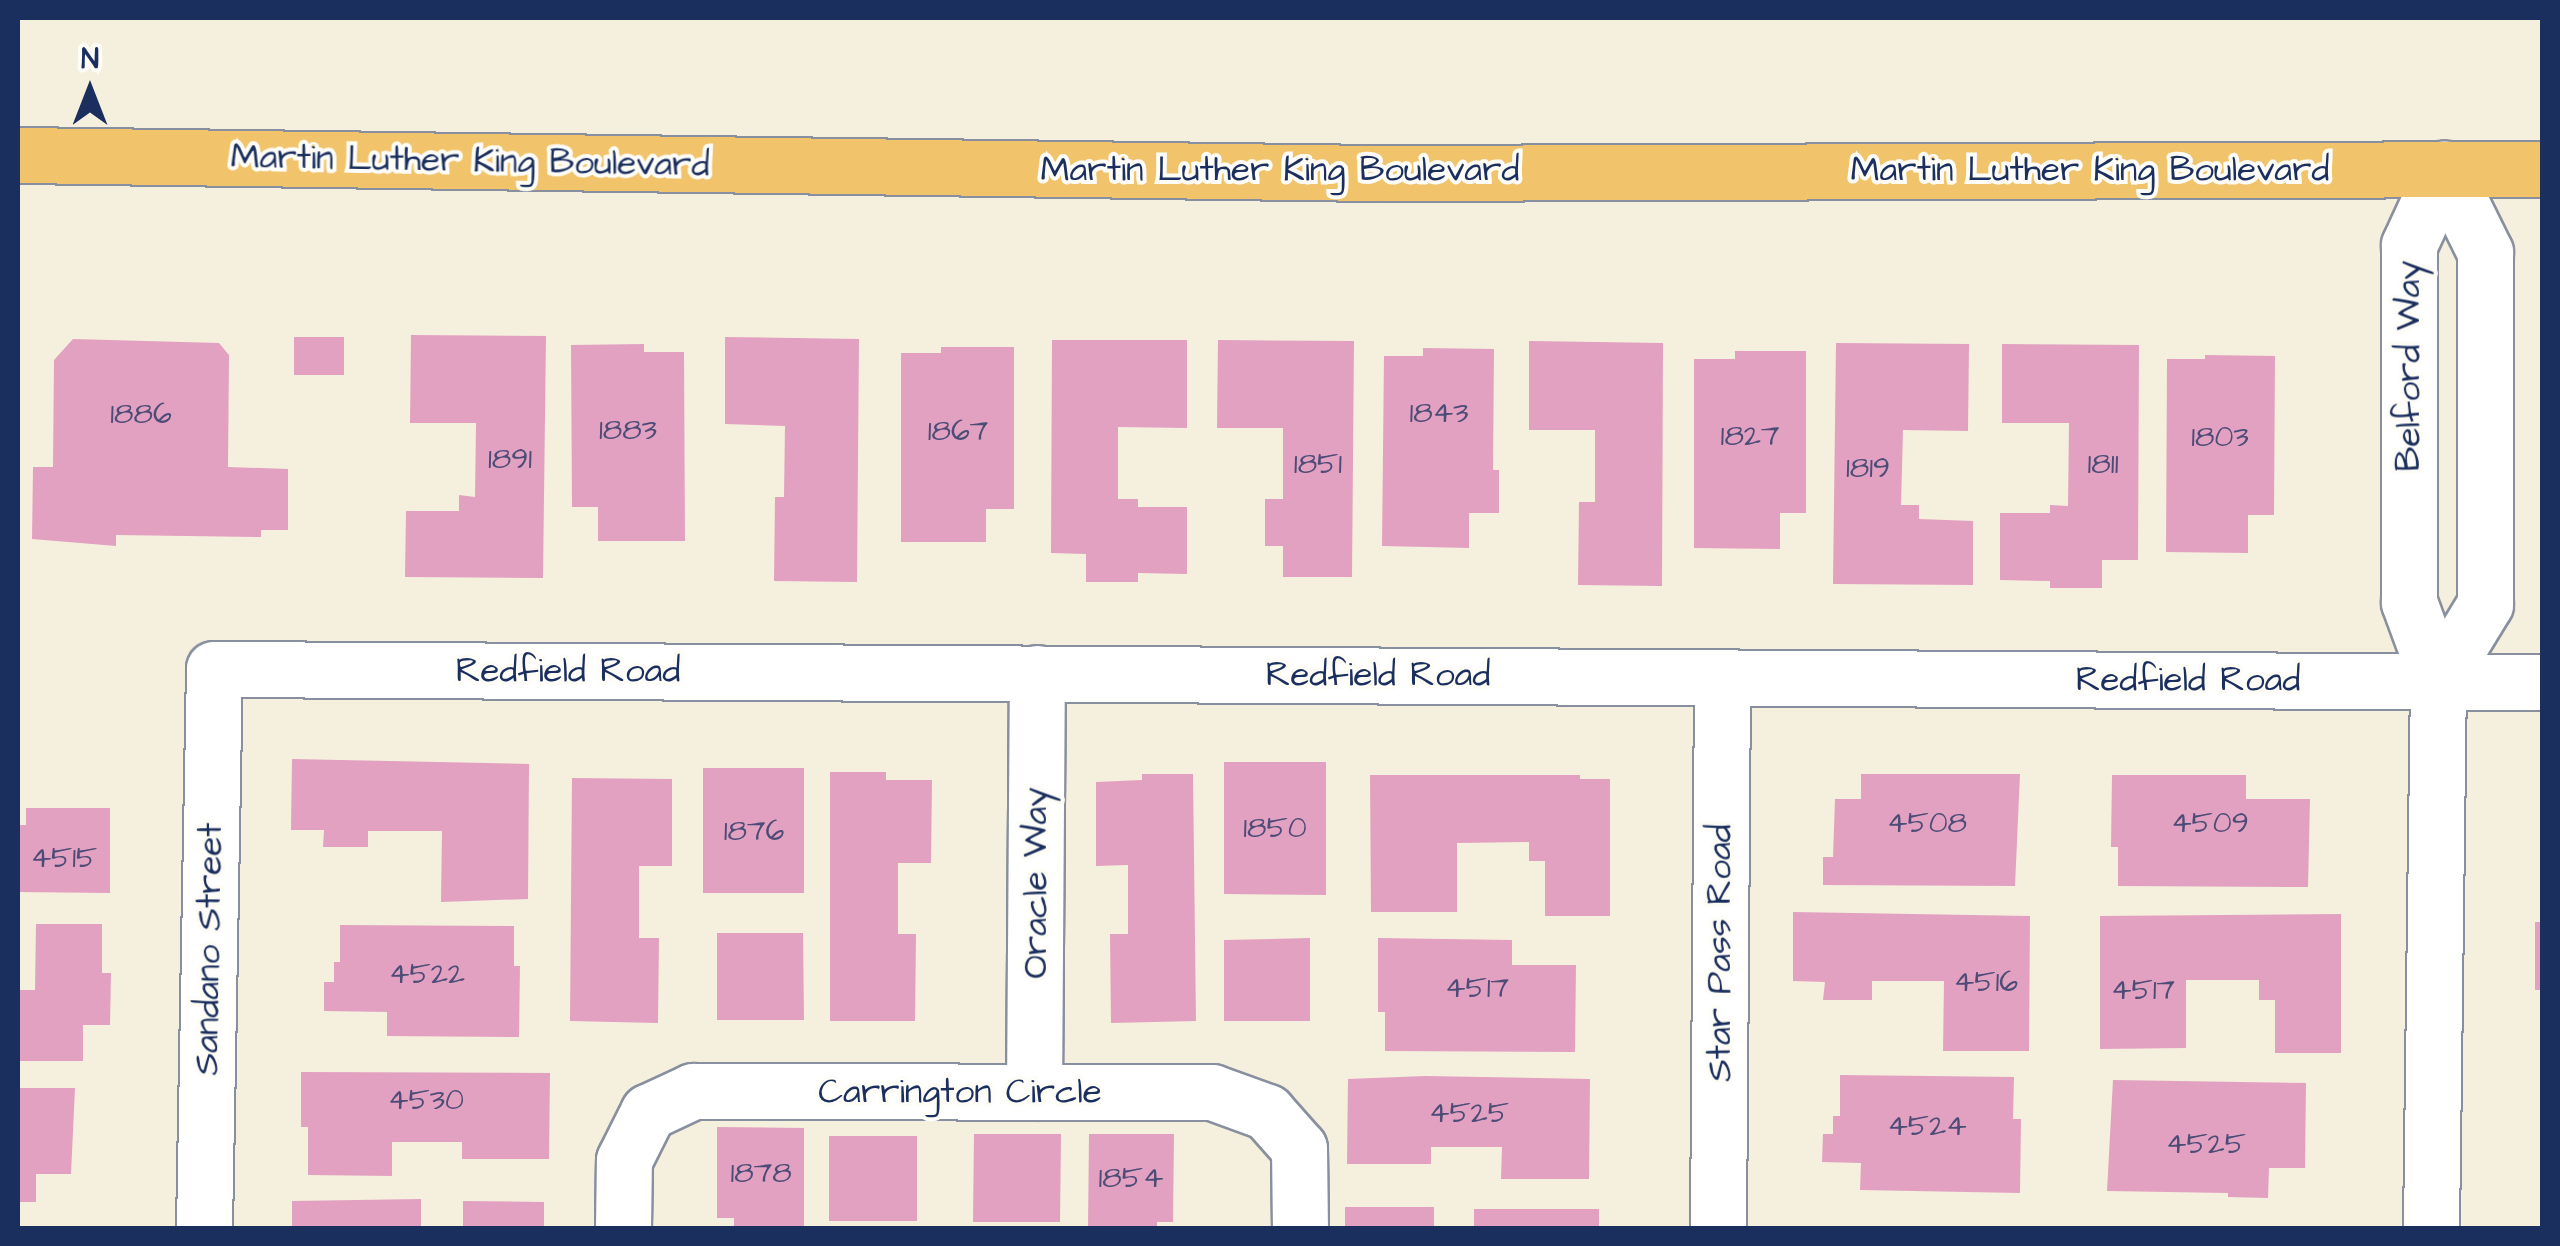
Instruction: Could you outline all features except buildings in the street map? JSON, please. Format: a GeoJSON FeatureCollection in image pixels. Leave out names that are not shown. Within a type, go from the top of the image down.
{"type":"FeatureCollection","features":[{"type":"Feature","properties":{"kind":"main road","name":"Martin Luther King Boulevard"},"geometry":{"type":"LineString","coordinates":[[18,155],[1381,173],[2542,169]]}},
{"type":"Feature","properties":{"kind":"street","name":"Belford Way"},"geometry":{"type":"LineString","coordinates":[[2431,1228],[2438,681],[2409,602],[2409,245],[2444,169]]}},
{"type":"Feature","properties":{"kind":"street"},"geometry":{"type":"LineString","coordinates":[[2438,681],[2484,604],[2484,252],[2444,169]]}},
{"type":"Feature","properties":{"kind":"street","name":"Redfield Road"},"geometry":{"type":"LineString","coordinates":[[214,669],[2542,682]]}},
{"type":"Feature","properties":{"kind":"street","name":"Sandano Street"},"geometry":{"type":"LineString","coordinates":[[204,1228],[214,669]]}},
{"type":"Feature","properties":{"kind":"street","name":"Oracle Way"},"geometry":{"type":"LineString","coordinates":[[1034,1092],[1037,673]]}},
{"type":"Feature","properties":{"kind":"street","name":"Star Pass Road"},"geometry":{"type":"LineString","coordinates":[[1718,1228],[1722,677]]}},
{"type":"Feature","properties":{"kind":"street","name":"Carrington Circle"},"geometry":{"type":"LineString","coordinates":[[622,1228],[624,1160],[648,1112],[693,1091],[1212,1092],[1267,1112],[1299,1148],[1300,1228]]}}]}
